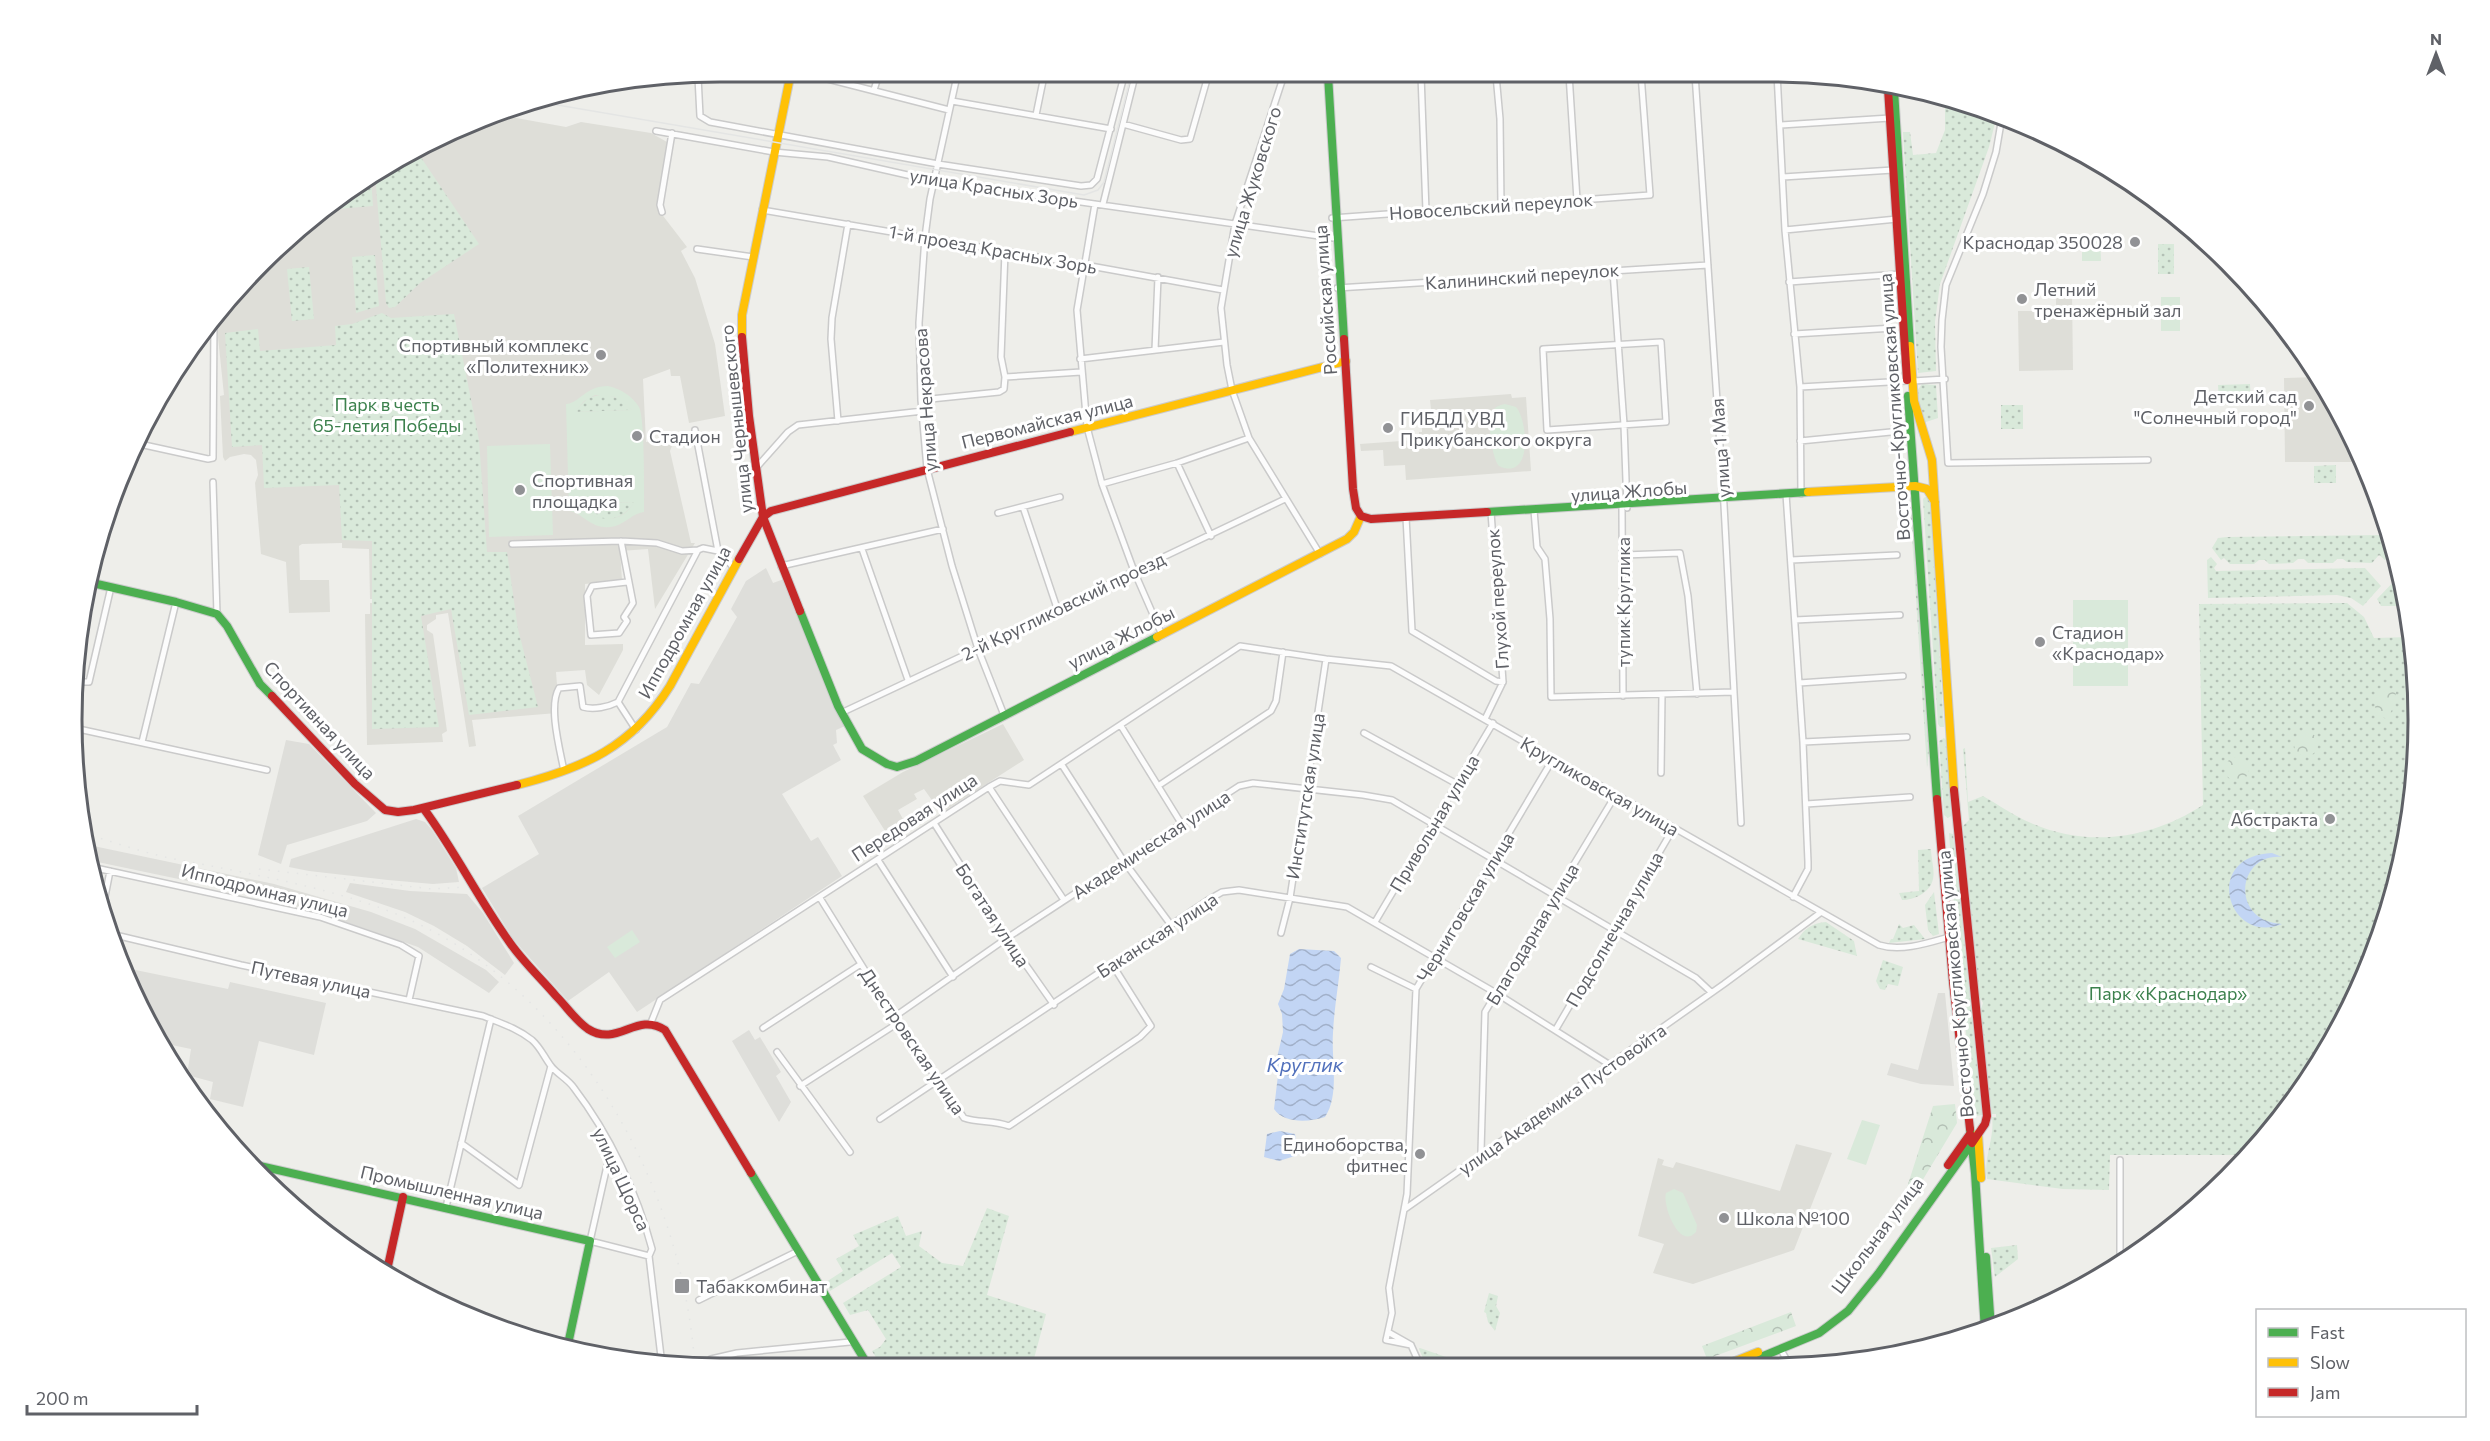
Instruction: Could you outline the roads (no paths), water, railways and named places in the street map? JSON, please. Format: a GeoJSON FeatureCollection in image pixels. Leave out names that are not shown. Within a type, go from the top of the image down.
{"type":"FeatureCollection","features":[{"type":"Feature","properties":{"kind":"main road","name":"улица Чернышевского"},"geometry":{"type":"LineString","coordinates":[[789,82],[742,315],[742,336],[763,517],[841,713],[862,749],[887,765]]}},
{"type":"Feature","properties":{"kind":"main road","name":"Российская улица"},"geometry":{"type":"LineString","coordinates":[[1324,82],[1344,364],[1350,499],[1352,512],[1364,518]]}},
{"type":"Feature","properties":{"kind":"main road","name":"Российская улица"},"geometry":{"type":"LineString","coordinates":[[1328,82],[1333,238],[1339,288]]}},
{"type":"Feature","properties":{"kind":"main road","name":"Восточно-Кругликовская улица"},"geometry":{"type":"LineString","coordinates":[[1893,95],[1890,118],[1900,274],[1916,413],[1932,460],[1956,814],[1987,1116],[1985,1124],[1974,1134],[1971,1144],[1985,1321]]}},
{"type":"Feature","properties":{"kind":"main road","name":"Восточно-Кругликовская улица"},"geometry":{"type":"LineString","coordinates":[[1894,95],[1911,381],[1911,430],[1939,814],[1949,937],[1974,1134],[1990,1319]]}},
{"type":"Feature","properties":{"kind":"main road","name":"Первомайская улица"},"geometry":{"type":"LineString","coordinates":[[763,517],[788,506],[927,469],[1232,390],[1344,364]]}},
{"type":"Feature","properties":{"kind":"main road"},"geometry":{"type":"LineString","coordinates":[[1915,482],[1924,473],[1933,474]]}},
{"type":"Feature","properties":{"kind":"main road","name":"улица Жлобы"},"geometry":{"type":"LineString","coordinates":[[1801,494],[1915,482],[1930,493],[1936,503]]}},
{"type":"Feature","properties":{"kind":"main road","name":"улица Жлобы"},"geometry":{"type":"LineString","coordinates":[[887,765],[897,767],[916,762],[1320,554],[1347,539],[1364,518],[1370,523],[1801,494],[1902,490],[1910,492],[1916,499]]}},
{"type":"Feature","properties":{"kind":"main road","name":"Ипподромная улица"},"geometry":{"type":"LineString","coordinates":[[420,811],[585,764],[636,730],[658,705],[670,686],[733,567],[763,517]]}},
{"type":"Feature","properties":{"kind":"main road"},"geometry":{"type":"LineString","coordinates":[[98,584],[217,614]]}},
{"type":"Feature","properties":{"kind":"main road","name":"Спортивная улица"},"geometry":{"type":"LineString","coordinates":[[217,614],[254,676],[274,700],[376,804],[389,812],[420,811]]}},
{"type":"Feature","properties":{"kind":"main road"},"geometry":{"type":"LineString","coordinates":[[1932,723],[1944,730],[1950,721]]}},
{"type":"Feature","properties":{"kind":"main road"},"geometry":{"type":"LineString","coordinates":[[1934,742],[1944,734],[1952,742]]}},
{"type":"Feature","properties":{"kind":"main road"},"geometry":{"type":"LineString","coordinates":[[431,820],[437,806]]}},
{"type":"Feature","properties":{"kind":"main road"},"geometry":{"type":"LineString","coordinates":[[420,811],[431,820],[510,949],[580,1027],[594,1038],[611,1040],[650,1024],[665,1030],[861,1358]]}},
{"type":"Feature","properties":{"kind":"main road"},"geometry":{"type":"LineString","coordinates":[[1939,814],[1949,821],[1956,814]]}},
{"type":"Feature","properties":{"kind":"main road"},"geometry":{"type":"LineString","coordinates":[[1941,834],[1949,827],[1958,833]]}},
{"type":"Feature","properties":{"kind":"main road"},"geometry":{"type":"LineString","coordinates":[[650,1024],[664,1034],[860,1358]]}},
{"type":"Feature","properties":{"kind":"main road","name":"Школьная улица"},"geometry":{"type":"LineString","coordinates":[[1743,1358],[1811,1331],[1844,1307],[1881,1261],[1974,1134]]}},
{"type":"Feature","properties":{"kind":"main road","name":"Школьная улица"},"geometry":{"type":"LineString","coordinates":[[1760,1358],[1819,1333],[1848,1311],[1878,1274],[1971,1144]]}},
{"type":"Feature","properties":{"kind":"main road"},"geometry":{"type":"LineString","coordinates":[[1955,1165],[1961,1162],[1966,1163],[1975,1173]]}},
{"type":"Feature","properties":{"kind":"main road","name":"Промышленная улица"},"geometry":{"type":"LineString","coordinates":[[263,1165],[590,1241]]}},
{"type":"Feature","properties":{"kind":"main road"},"geometry":{"type":"LineString","coordinates":[[388,1265],[403,1197]]}},
{"type":"Feature","properties":{"kind":"main road"},"geometry":{"type":"LineString","coordinates":[[569,1340],[590,1241]]}},
{"type":"Feature","properties":{"kind":"street"},"geometry":{"type":"LineString","coordinates":[[841,82],[949,110]]}},
{"type":"Feature","properties":{"kind":"street"},"geometry":{"type":"LineString","coordinates":[[874,90],[876,82]]}},
{"type":"Feature","properties":{"kind":"street","name":"улица Некрасова"},"geometry":{"type":"LineString","coordinates":[[956,82],[934,181],[925,237],[919,323],[921,400],[927,469],[978,648],[1004,715]]}},
{"type":"Feature","properties":{"kind":"street"},"geometry":{"type":"LineString","coordinates":[[1036,115],[1043,82]]}},
{"type":"Feature","properties":{"kind":"street"},"geometry":{"type":"LineString","coordinates":[[698,83],[700,116],[710,122],[938,164],[1081,186],[1091,185],[1097,179],[1123,82]]}},
{"type":"Feature","properties":{"kind":"street"},"geometry":{"type":"LineString","coordinates":[[1103,204],[1134,82]]}},
{"type":"Feature","properties":{"kind":"street"},"geometry":{"type":"LineString","coordinates":[[1123,124],[1181,140],[1190,139],[1206,82]]}},
{"type":"Feature","properties":{"kind":"street","name":"улица Жуковского"},"geometry":{"type":"LineString","coordinates":[[1282,82],[1235,224],[1221,308],[1232,390],[1249,438],[1320,554]]}},
{"type":"Feature","properties":{"kind":"street"},"geometry":{"type":"LineString","coordinates":[[1421,82],[1426,211]]}},
{"type":"Feature","properties":{"kind":"street"},"geometry":{"type":"LineString","coordinates":[[1496,82],[1501,206]]}},
{"type":"Feature","properties":{"kind":"street"},"geometry":{"type":"LineString","coordinates":[[1570,82],[1577,201]]}},
{"type":"Feature","properties":{"kind":"street","name":"Новосельский переулок"},"geometry":{"type":"LineString","coordinates":[[1334,217],[1650,195],[1642,82]]}},
{"type":"Feature","properties":{"kind":"street","name":"улица 1 Мая"},"geometry":{"type":"LineString","coordinates":[[1696,82],[1723,499],[1741,823]]}},
{"type":"Feature","properties":{"kind":"street"},"geometry":{"type":"LineString","coordinates":[[1778,82],[1785,231],[1800,387],[1801,494]]}},
{"type":"Feature","properties":{"kind":"street"},"geometry":{"type":"LineString","coordinates":[[952,101],[1111,129]]}},
{"type":"Feature","properties":{"kind":"street"},"geometry":{"type":"LineString","coordinates":[[1781,125],[1890,118]]}},
{"type":"Feature","properties":{"kind":"street"},"geometry":{"type":"LineString","coordinates":[[2000,126],[1996,152],[1986,185],[1946,285],[1941,347],[1945,380],[1948,463],[2148,460]]}},
{"type":"Feature","properties":{"kind":"street","name":"улица Красных Зорь"},"geometry":{"type":"LineString","coordinates":[[656,130],[774,152],[828,157],[934,181],[1333,238]]}},
{"type":"Feature","properties":{"kind":"street"},"geometry":{"type":"LineString","coordinates":[[662,212],[660,205],[672,133]]}},
{"type":"Feature","properties":{"kind":"street"},"geometry":{"type":"LineString","coordinates":[[1783,177],[1893,170]]}},
{"type":"Feature","properties":{"kind":"street"},"geometry":{"type":"LineString","coordinates":[[1095,204],[1077,310],[1087,428],[1102,484],[1134,571],[1162,635]]}},
{"type":"Feature","properties":{"kind":"street","name":"1-й проезд Красных Зорь"},"geometry":{"type":"LineString","coordinates":[[762,210],[1223,290]]}},
{"type":"Feature","properties":{"kind":"street"},"geometry":{"type":"LineString","coordinates":[[1785,231],[1897,219]]}},
{"type":"Feature","properties":{"kind":"street"},"geometry":{"type":"LineString","coordinates":[[838,421],[831,339],[832,318],[848,224]]}},
{"type":"Feature","properties":{"kind":"street"},"geometry":{"type":"LineString","coordinates":[[697,249],[753,257]]}},
{"type":"Feature","properties":{"kind":"street"},"geometry":{"type":"LineString","coordinates":[[921,400],[999,392],[1004,389],[1005,377],[1001,357],[1005,252]]}},
{"type":"Feature","properties":{"kind":"street","name":"Калининский переулок"},"geometry":{"type":"LineString","coordinates":[[1339,288],[1708,265]]}},
{"type":"Feature","properties":{"kind":"street","name":"тупик Круглика"},"geometry":{"type":"LineString","coordinates":[[1612,271],[1624,425],[1623,696]]}},
{"type":"Feature","properties":{"kind":"street"},"geometry":{"type":"LineString","coordinates":[[1789,282],[1900,274]]}},
{"type":"Feature","properties":{"kind":"street"},"geometry":{"type":"LineString","coordinates":[[1155,350],[1158,277]]}},
{"type":"Feature","properties":{"kind":"street"},"geometry":{"type":"LineString","coordinates":[[1794,334],[1894,328]]}},
{"type":"Feature","properties":{"kind":"street"},"geometry":{"type":"LineString","coordinates":[[145,445],[208,459],[213,458],[214,332]]}},
{"type":"Feature","properties":{"kind":"street"},"geometry":{"type":"LineString","coordinates":[[1080,359],[1224,342]]}},
{"type":"Feature","properties":{"kind":"street"},"geometry":{"type":"LineString","coordinates":[[1660,342],[1666,422],[1624,425],[1547,430],[1543,349],[1660,342]]}},
{"type":"Feature","properties":{"kind":"street"},"geometry":{"type":"LineString","coordinates":[[1005,377],[1081,372]]}},
{"type":"Feature","properties":{"kind":"street"},"geometry":{"type":"LineString","coordinates":[[1800,387],[1945,380]]}},
{"type":"Feature","properties":{"kind":"street"},"geometry":{"type":"LineString","coordinates":[[756,468],[788,432],[798,425],[923,411]]}},
{"type":"Feature","properties":{"kind":"street"},"geometry":{"type":"LineString","coordinates":[[695,430],[718,551],[733,567]]}},
{"type":"Feature","properties":{"kind":"street"},"geometry":{"type":"LineString","coordinates":[[1800,441],[1911,430]]}},
{"type":"Feature","properties":{"kind":"street"},"geometry":{"type":"LineString","coordinates":[[1102,484],[1177,463],[1249,438]]}},
{"type":"Feature","properties":{"kind":"street"},"geometry":{"type":"LineString","coordinates":[[1177,463],[1211,536]]}},
{"type":"Feature","properties":{"kind":"street"},"geometry":{"type":"LineString","coordinates":[[213,482],[217,614]]}},
{"type":"Feature","properties":{"kind":"street"},"geometry":{"type":"LineString","coordinates":[[1786,495],[1803,742],[1808,869],[1793,897]]}},
{"type":"Feature","properties":{"kind":"street"},"geometry":{"type":"LineString","coordinates":[[998,513],[1060,497]]}},
{"type":"Feature","properties":{"kind":"street","name":"2-й Кругликовский проезд"},"geometry":{"type":"LineString","coordinates":[[841,713],[1058,611],[1134,571],[1285,499]]}},
{"type":"Feature","properties":{"kind":"street"},"geometry":{"type":"LineString","coordinates":[[1023,507],[1058,611]]}},
{"type":"Feature","properties":{"kind":"street"},"geometry":{"type":"LineString","coordinates":[[1534,512],[1537,547],[1545,559],[1551,639],[1551,697],[1734,692]]}},
{"type":"Feature","properties":{"kind":"street","name":"Глухой переулок"},"geometry":{"type":"LineString","coordinates":[[1491,514],[1503,682]]}},
{"type":"Feature","properties":{"kind":"street"},"geometry":{"type":"LineString","coordinates":[[1406,519],[1412,631],[1496,681],[1503,682],[1485,719]]}},
{"type":"Feature","properties":{"kind":"street"},"geometry":{"type":"LineString","coordinates":[[781,566],[943,529]]}},
{"type":"Feature","properties":{"kind":"street"},"geometry":{"type":"LineString","coordinates":[[512,544],[621,541],[657,543],[682,551],[703,548],[718,551]]}},
{"type":"Feature","properties":{"kind":"street"},"geometry":{"type":"LineString","coordinates":[[621,541],[627,582],[631,587],[633,603],[624,617],[627,621],[619,633],[591,635],[587,596],[592,586],[627,582]]}},
{"type":"Feature","properties":{"kind":"street"},"geometry":{"type":"LineString","coordinates":[[862,549],[908,680]]}},
{"type":"Feature","properties":{"kind":"street"},"geometry":{"type":"LineString","coordinates":[[564,771],[557,736],[555,695],[560,688],[580,686],[583,707],[611,706],[618,702],[698,550]]}},
{"type":"Feature","properties":{"kind":"street"},"geometry":{"type":"LineString","coordinates":[[1624,555],[1677,552],[1681,556],[1688,596],[1697,694]]}},
{"type":"Feature","properties":{"kind":"street"},"geometry":{"type":"LineString","coordinates":[[1791,560],[1896,555]]}},
{"type":"Feature","properties":{"kind":"street"},"geometry":{"type":"LineString","coordinates":[[84,682],[89,682],[111,587]]}},
{"type":"Feature","properties":{"kind":"street"},"geometry":{"type":"LineString","coordinates":[[142,742],[176,602]]}},
{"type":"Feature","properties":{"kind":"street"},"geometry":{"type":"LineString","coordinates":[[1795,621],[1900,615]]}},
{"type":"Feature","properties":{"kind":"street","name":"Кругликовская улица"},"geometry":{"type":"LineString","coordinates":[[1240,646],[1391,666],[1820,913],[1885,947],[1907,946],[1949,937]]}},
{"type":"Feature","properties":{"kind":"street","name":"Передовая улица"},"geometry":{"type":"LineString","coordinates":[[650,1024],[660,1000],[988,787],[1000,781],[1029,785],[1240,646]]}},
{"type":"Feature","properties":{"kind":"street"},"geometry":{"type":"LineString","coordinates":[[1158,786],[1271,711],[1276,701],[1283,652]]}},
{"type":"Feature","properties":{"kind":"street","name":"Институтская улица"},"geometry":{"type":"LineString","coordinates":[[1281,933],[1290,898],[1326,659]]}},
{"type":"Feature","properties":{"kind":"street"},"geometry":{"type":"LineString","coordinates":[[1799,683],[1903,675]]}},
{"type":"Feature","properties":{"kind":"street"},"geometry":{"type":"LineString","coordinates":[[1661,773],[1662,694]]}},
{"type":"Feature","properties":{"kind":"street"},"geometry":{"type":"LineString","coordinates":[[618,702],[636,730]]}},
{"type":"Feature","properties":{"kind":"street","name":"Привольная улица"},"geometry":{"type":"LineString","coordinates":[[1376,922],[1493,723]]}},
{"type":"Feature","properties":{"kind":"street"},"geometry":{"type":"LineString","coordinates":[[1121,726],[1180,823]]}},
{"type":"Feature","properties":{"kind":"street"},"geometry":{"type":"LineString","coordinates":[[82,730],[267,770]]}},
{"type":"Feature","properties":{"kind":"street"},"geometry":{"type":"LineString","coordinates":[[1364,733],[1457,784]]}},
{"type":"Feature","properties":{"kind":"street"},"geometry":{"type":"LineString","coordinates":[[1803,742],[1907,737]]}},
{"type":"Feature","properties":{"kind":"street","name":"Черниговская улица"},"geometry":{"type":"LineString","coordinates":[[1405,1209],[1416,988],[1553,759]]}},
{"type":"Feature","properties":{"kind":"street"},"geometry":{"type":"LineString","coordinates":[[1062,765],[1123,860],[1171,925]]}},
{"type":"Feature","properties":{"kind":"street","name":"Академическая улица"},"geometry":{"type":"LineString","coordinates":[[894,1017],[1006,938],[1123,860],[1239,786],[1253,783],[1392,800],[1696,978],[1711,992]]}},
{"type":"Feature","properties":{"kind":"street"},"geometry":{"type":"LineString","coordinates":[[988,787],[1064,900]]}},
{"type":"Feature","properties":{"kind":"street","name":"Благодарная улица"},"geometry":{"type":"LineString","coordinates":[[1483,1155],[1481,1151],[1485,1012],[1616,796]]}},
{"type":"Feature","properties":{"kind":"street"},"geometry":{"type":"LineString","coordinates":[[1806,804],[1910,797]]}},
{"type":"Feature","properties":{"kind":"street","name":"Богатая улица"},"geometry":{"type":"LineString","coordinates":[[934,823],[1006,938],[1054,1005]]}},
{"type":"Feature","properties":{"kind":"street","name":"Подсолнечная улица"},"geometry":{"type":"LineString","coordinates":[[1556,1029],[1673,829]]}},
{"type":"Feature","properties":{"kind":"street"},"geometry":{"type":"LineString","coordinates":[[878,860],[953,977]]}},
{"type":"Feature","properties":{"kind":"street","name":"Ипподромная улица"},"geometry":{"type":"LineString","coordinates":[[100,869],[320,917],[401,945],[419,956],[409,1000]]}},
{"type":"Feature","properties":{"kind":"street"},"geometry":{"type":"LineString","coordinates":[[106,892],[110,871]]}},
{"type":"Feature","properties":{"kind":"street","name":"Баканская улица"},"geometry":{"type":"LineString","coordinates":[[880,1119],[1222,892],[1239,890],[1347,907],[1556,1029],[1610,1065]]}},
{"type":"Feature","properties":{"kind":"street","name":"Днестровская улица"},"geometry":{"type":"LineString","coordinates":[[820,898],[894,1017],[937,1080],[964,1118],[973,1121],[991,1120],[1009,1126],[1140,1037],[1151,1026],[1112,964]]}},
{"type":"Feature","properties":{"kind":"street","name":"улица Академика Пустовойта"},"geometry":{"type":"LineString","coordinates":[[1405,1209],[1610,1065],[1820,913]]}},
{"type":"Feature","properties":{"kind":"street","name":"Путевая улица"},"geometry":{"type":"LineString","coordinates":[[120,936],[409,1000],[491,1019],[510,1026]]}},
{"type":"Feature","properties":{"kind":"street"},"geometry":{"type":"LineString","coordinates":[[764,1028],[861,964]]}},
{"type":"Feature","properties":{"kind":"street"},"geometry":{"type":"LineString","coordinates":[[1371,967],[1416,988]]}},
{"type":"Feature","properties":{"kind":"street"},"geometry":{"type":"LineString","coordinates":[[446,1207],[491,1019]]}},
{"type":"Feature","properties":{"kind":"street"},"geometry":{"type":"LineString","coordinates":[[800,1086],[898,1023]]}},
{"type":"Feature","properties":{"kind":"street","name":"улица Щорса"},"geometry":{"type":"LineString","coordinates":[[510,1026],[531,1040],[543,1052],[551,1066],[573,1086],[589,1109],[614,1154],[643,1217],[652,1249],[649,1256],[661,1355]]}},
{"type":"Feature","properties":{"kind":"street"},"geometry":{"type":"LineString","coordinates":[[777,1052],[850,1152]]}},
{"type":"Feature","properties":{"kind":"street"},"geometry":{"type":"LineString","coordinates":[[461,1143],[519,1185],[551,1066]]}},
{"type":"Feature","properties":{"kind":"street"},"geometry":{"type":"LineString","coordinates":[[590,1241],[607,1166],[614,1154]]}},
{"type":"Feature","properties":{"kind":"street"},"geometry":{"type":"LineString","coordinates":[[2120,1160],[2120,1253]]}},
{"type":"Feature","properties":{"kind":"street"},"geometry":{"type":"LineString","coordinates":[[1405,1209],[1389,1288],[1392,1313],[1386,1340],[1411,1345]]}},
{"type":"Feature","properties":{"kind":"street","name":"Промышленная улица"},"geometry":{"type":"LineString","coordinates":[[590,1241],[649,1256]]}},
{"type":"Feature","properties":{"kind":"street"},"geometry":{"type":"LineString","coordinates":[[699,1300],[796,1252]]}},
{"type":"Feature","properties":{"kind":"street"},"geometry":{"type":"LineString","coordinates":[[1388,1332],[1411,1345],[1417,1358]]}},
{"type":"Feature","properties":{"kind":"street"},"geometry":{"type":"LineString","coordinates":[[716,1358],[737,1353],[850,1342]]}},
{"type":"Feature","properties":{"kind":"street"},"geometry":{"type":"LineString","coordinates":[[1781,1350],[1785,1358]]}},
{"type":"Feature","properties":{"kind":"water"},"geometry":{"type":"Polygon","coordinates":[[[2272,853],[2282,857],[2267,859],[2255,866],[2248,876],[2245,888],[2247,901],[2254,912],[2265,920],[2282,924],[2263,927],[2248,923],[2236,912],[2230,898],[2230,883],[2236,868],[2250,858],[2272,853]]]}},
{"type":"Feature","properties":{"kind":"water","name":"Круглик"},"geometry":{"type":"Polygon","coordinates":[[[1299,949],[1334,951],[1341,958],[1334,1024],[1334,1087],[1330,1108],[1325,1117],[1305,1121],[1284,1117],[1274,1109],[1278,1075],[1276,1062],[1283,1032],[1282,1014],[1278,1004],[1284,989],[1290,954],[1299,949]]]}},
{"type":"Feature","properties":{"kind":"water"},"geometry":{"type":"Polygon","coordinates":[[[1280,1131],[1295,1134],[1298,1155],[1279,1161],[1264,1157],[1267,1134],[1280,1131]]]}},
{"type":"Feature","properties":{"kind":"tram line"},"geometry":{"type":"LineString","coordinates":[[554,104],[1084,195],[1098,190],[1104,182],[1129,82]]}},
{"type":"Feature","properties":{"kind":"railway"},"geometry":{"type":"LineString","coordinates":[[94,836],[162,856],[286,881],[369,904],[438,934],[500,976],[554,1027],[600,1086],[637,1152],[666,1222],[685,1294],[694,1357]]}},
{"type":"Feature","properties":{"kind":"railway"},"geometry":{"type":"LineString","coordinates":[[259,869],[432,889],[465,887]]}},
{"type":"Feature","properties":{"kind":"place","name":"Краснодар 350028"},"geometry":{"type":"Point","coordinates":[2135,242]}},
{"type":"Feature","properties":{"kind":"place","name":"Летний тренажёрный зал"},"geometry":{"type":"Point","coordinates":[2022,299]}},
{"type":"Feature","properties":{"kind":"place","name":"Спортивный комплекс «Политехник»"},"geometry":{"type":"Point","coordinates":[601,355]}},
{"type":"Feature","properties":{"kind":"place","name":"Детский сад \"Солнечный город\""},"geometry":{"type":"Point","coordinates":[2309,406]}},
{"type":"Feature","properties":{"kind":"place","name":"ГИБДД УВД Прикубанского округа"},"geometry":{"type":"Point","coordinates":[1388,428]}},
{"type":"Feature","properties":{"kind":"place","name":"Стадион"},"geometry":{"type":"Point","coordinates":[637,436]}},
{"type":"Feature","properties":{"kind":"place","name":"Спортивная площадка"},"geometry":{"type":"Point","coordinates":[520,490]}},
{"type":"Feature","properties":{"kind":"place","name":"Стадион «Краснодар»"},"geometry":{"type":"Point","coordinates":[2040,642]}},
{"type":"Feature","properties":{"kind":"place","name":"Абстракта"},"geometry":{"type":"Point","coordinates":[2330,819]}},
{"type":"Feature","properties":{"kind":"place","name":"Единоборства, фитнес"},"geometry":{"type":"Point","coordinates":[1420,1154]}},
{"type":"Feature","properties":{"kind":"place","name":"Школа №100"},"geometry":{"type":"Point","coordinates":[1724,1218]}},
{"type":"Feature","properties":{"kind":"place","name":"Табаккомбинат"},"geometry":{"type":"Point","coordinates":[682,1286]}},
{"type":"Feature","properties":{"kind":"park label","name":"Парк в честь 65-летия Победы"},"geometry":{"type":"Point","coordinates":[387,414]}},
{"type":"Feature","properties":{"kind":"park label","name":"Парк «Краснодар»"},"geometry":{"type":"Point","coordinates":[2168,993]}}]}
